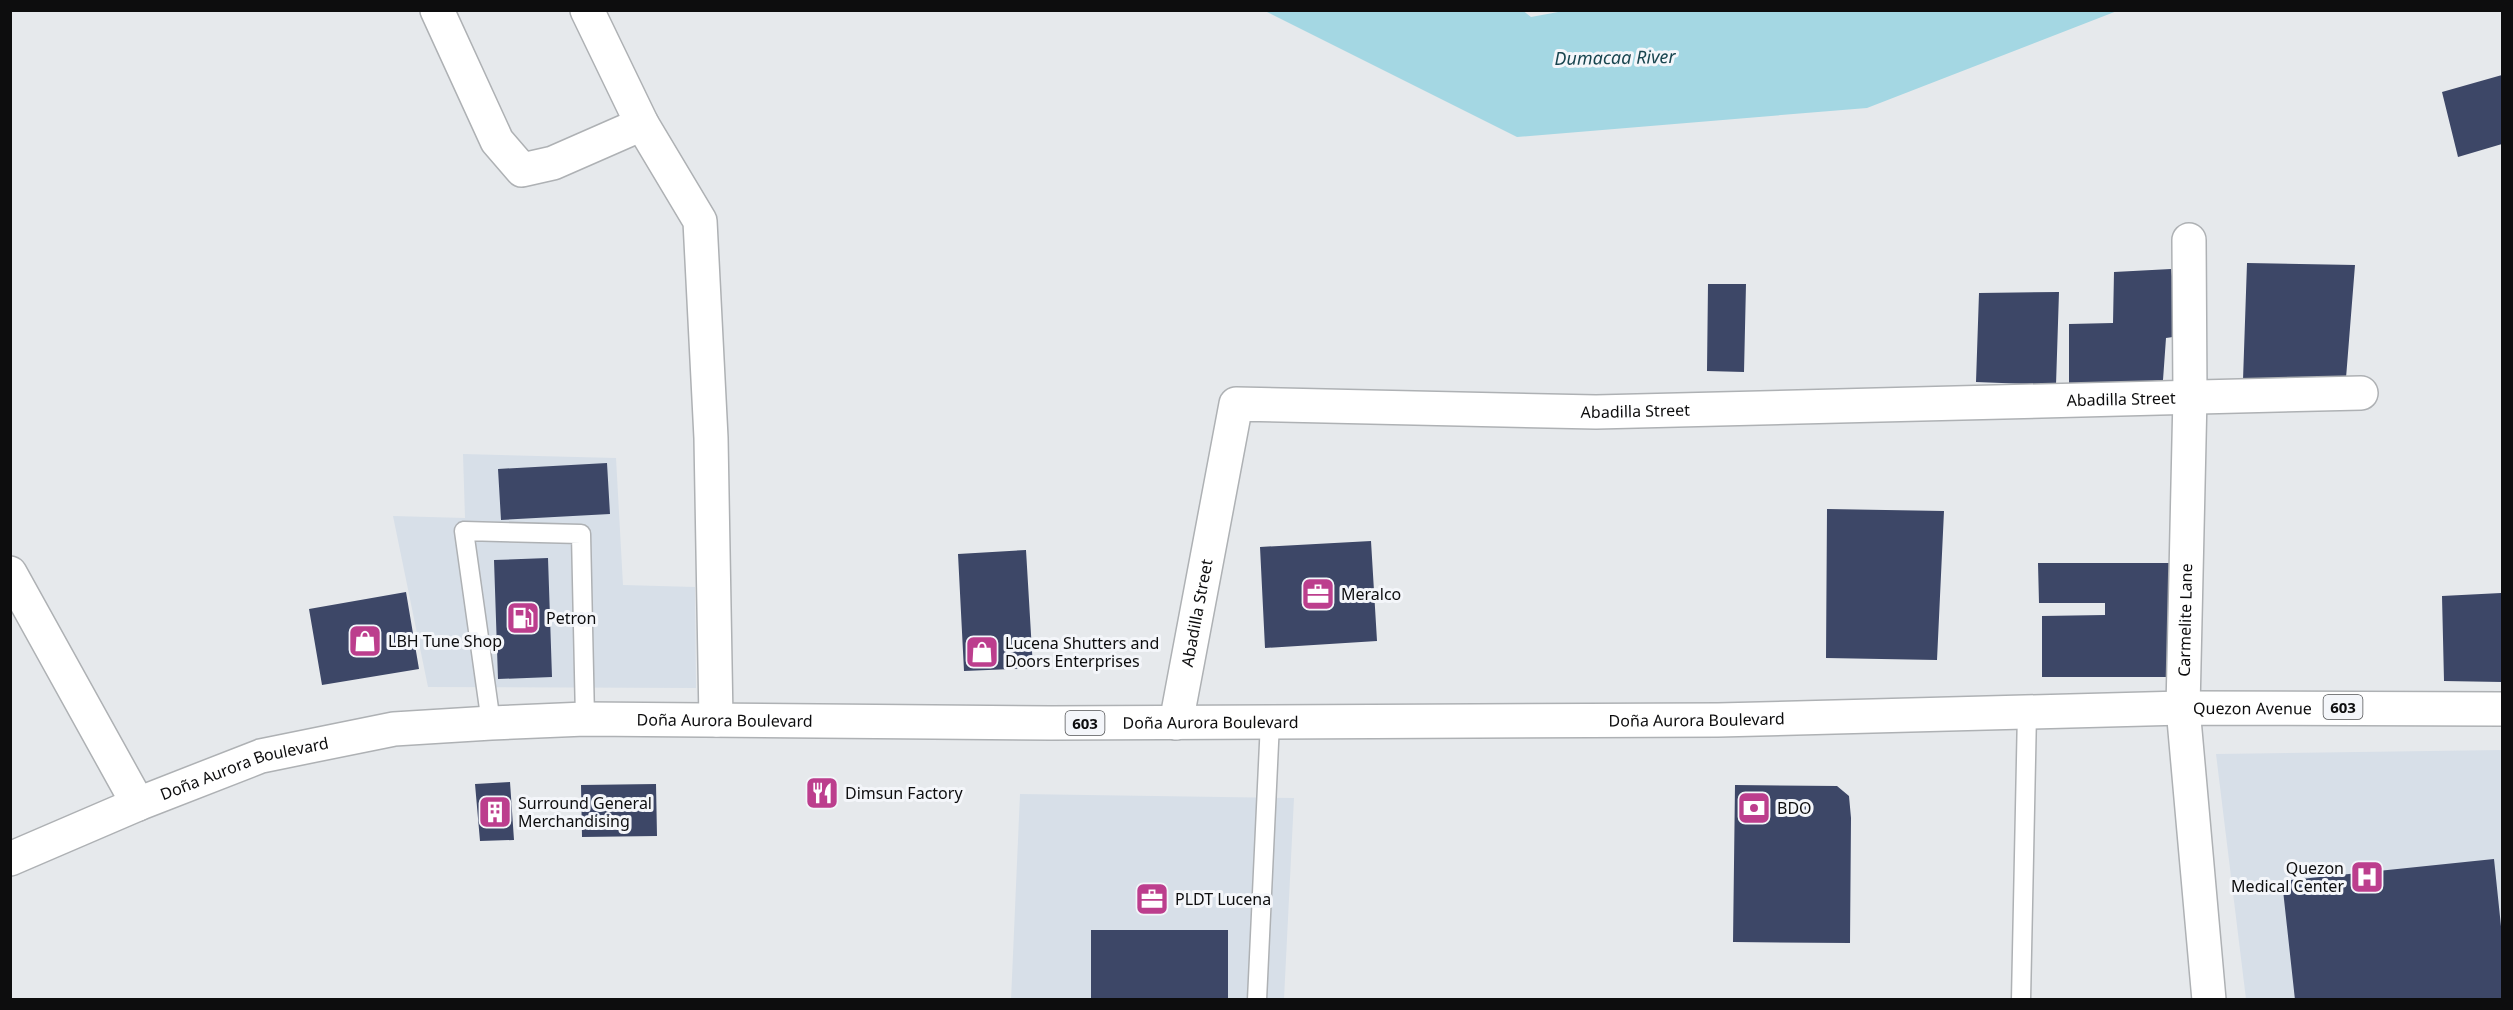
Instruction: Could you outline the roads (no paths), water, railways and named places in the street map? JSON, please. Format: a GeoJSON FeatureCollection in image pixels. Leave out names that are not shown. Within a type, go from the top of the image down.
{"type":"FeatureCollection","features":[{"type":"Feature","properties":{"kind":"street"},"geometry":{"type":"LineString","coordinates":[[437,10],[497,141],[522,170],[553,163],[642,124]]}},
{"type":"Feature","properties":{"kind":"street"},"geometry":{"type":"LineString","coordinates":[[587,10],[642,124],[700,221],[711,438],[716,720]]}},
{"type":"Feature","properties":{"kind":"street","name":"Carmelite Lane"},"geometry":{"type":"LineString","coordinates":[[2189,240],[2190,396],[2183,708],[2209,999]]}},
{"type":"Feature","properties":{"kind":"street","name":"Abadilla Street"},"geometry":{"type":"LineString","coordinates":[[1176,723],[1236,404],[1596,412],[2361,393]]}},
{"type":"Feature","properties":{"kind":"street"},"geometry":{"type":"LineString","coordinates":[[10,573],[138,804]]}},
{"type":"Feature","properties":{"kind":"street","name":"Doña Aurora Boulevard"},"geometry":{"type":"LineString","coordinates":[[10,859],[138,804],[261,756],[394,729],[585,719],[1176,723],[1718,720],[2183,708]]}},
{"type":"Feature","properties":{"kind":"street","name":"Quezon Avenue"},"geometry":{"type":"LineString","coordinates":[[2183,708],[2502,709]]}},
{"type":"Feature","properties":{"kind":"lane"},"geometry":{"type":"LineString","coordinates":[[491,723],[464,531],[581,534],[585,719]]}},
{"type":"Feature","properties":{"kind":"lane"},"geometry":{"type":"LineString","coordinates":[[2021,999],[2027,712]]}},
{"type":"Feature","properties":{"kind":"lane"},"geometry":{"type":"LineString","coordinates":[[1257,999],[1270,722]]}},
{"type":"Feature","properties":{"kind":"water","name":"Dumacaa River"},"geometry":{"type":"Polygon","coordinates":[[[1522,10],[1531,17],[1569,10],[2117,11],[1867,108],[1517,137],[1265,11],[1522,10]]]}},
{"type":"Feature","properties":{"kind":"place","name":"Meralco"},"geometry":{"type":"Point","coordinates":[1318,594]}},
{"type":"Feature","properties":{"kind":"place","name":"Petron"},"geometry":{"type":"Point","coordinates":[523,618]}},
{"type":"Feature","properties":{"kind":"place","name":"LBH Tune Shop"},"geometry":{"type":"Point","coordinates":[365,641]}},
{"type":"Feature","properties":{"kind":"place","name":"Lucena Shutters and Doors Enterprises"},"geometry":{"type":"Point","coordinates":[982,652]}},
{"type":"Feature","properties":{"kind":"place","name":"Dimsun Factory"},"geometry":{"type":"Point","coordinates":[822,793]}},
{"type":"Feature","properties":{"kind":"place","name":"BDO"},"geometry":{"type":"Point","coordinates":[1754,808]}},
{"type":"Feature","properties":{"kind":"place","name":"Surround General Merchandising"},"geometry":{"type":"Point","coordinates":[495,812]}},
{"type":"Feature","properties":{"kind":"place","name":"Quezon Medical Center"},"geometry":{"type":"Point","coordinates":[2367,877]}},
{"type":"Feature","properties":{"kind":"place","name":"PLDT Lucena"},"geometry":{"type":"Point","coordinates":[1152,899]}}]}
